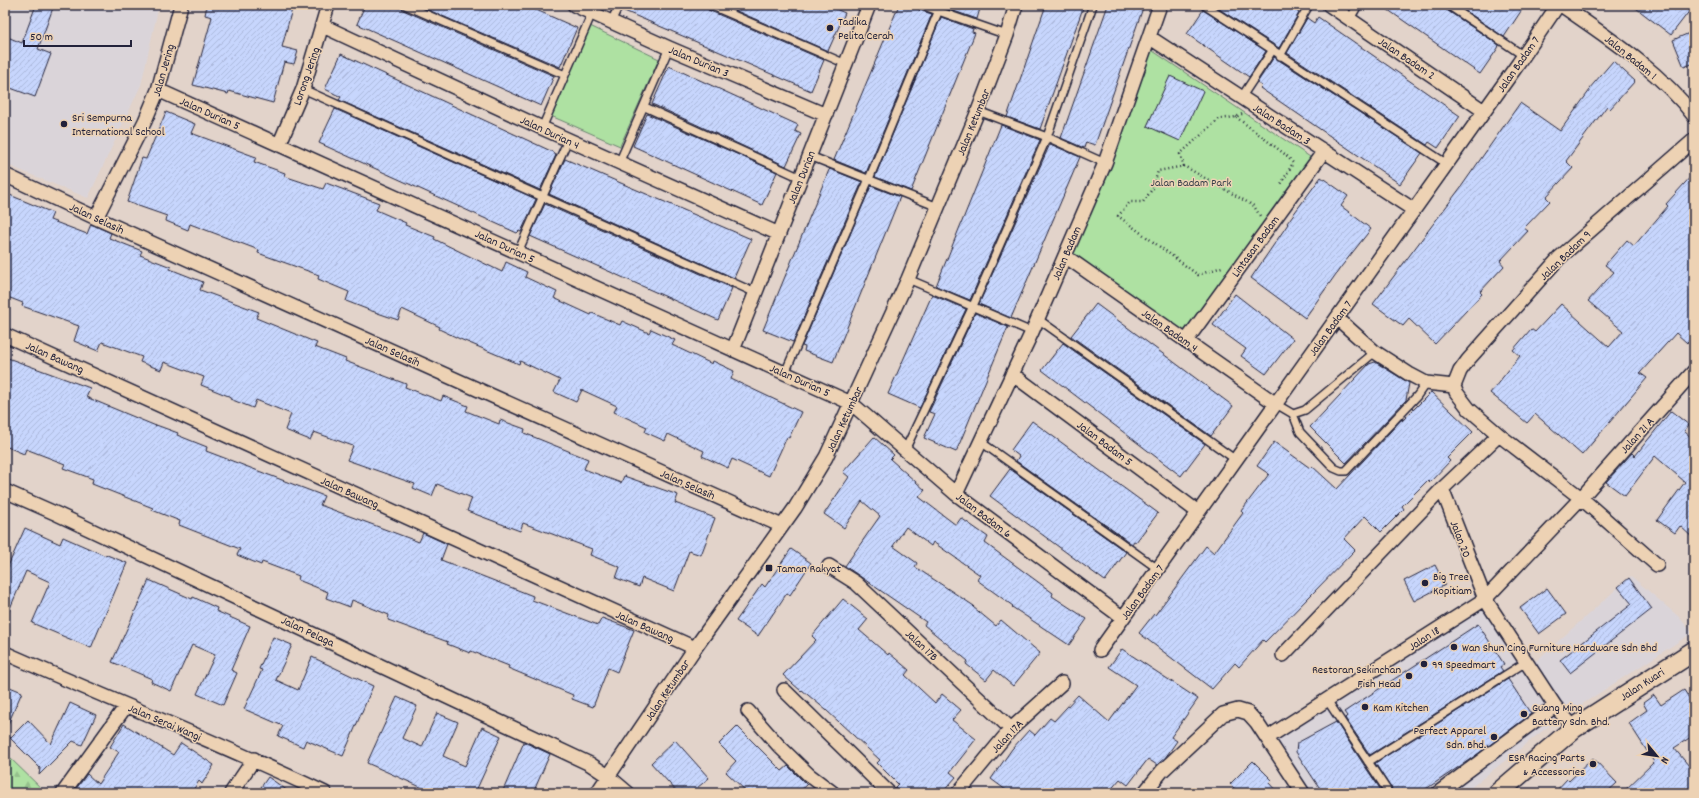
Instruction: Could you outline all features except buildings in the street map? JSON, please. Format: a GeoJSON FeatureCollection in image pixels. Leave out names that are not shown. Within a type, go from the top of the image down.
{"type":"FeatureCollection","features":[{"type":"Feature","properties":{"kind":"street","name":"Jalan Jering"},"geometry":{"type":"LineString","coordinates":[[96,218],[145,121],[158,90],[181,5]]}},
{"type":"Feature","properties":{"kind":"street","name":"Lorong Jering"},"geometry":{"type":"LineString","coordinates":[[279,145],[303,89],[328,5]]}},
{"type":"Feature","properties":{"kind":"street","name":"Jalan Durian 3"},"geometry":{"type":"LineString","coordinates":[[574,5],[669,48],[826,115]]}},
{"type":"Feature","properties":{"kind":"street","name":"Jalan Durian"},"geometry":{"type":"LineString","coordinates":[[733,350],[869,5]]}},
{"type":"Feature","properties":{"kind":"street","name":"Jalan Ketumbar"},"geometry":{"type":"LineString","coordinates":[[597,793],[695,648],[782,526],[826,457],[908,279],[978,112],[1007,35],[1016,5]]}},
{"type":"Feature","properties":{"kind":"street","name":"Jalan Badam"},"geometry":{"type":"LineString","coordinates":[[956,494],[1038,319],[1105,163],[1160,5]]}},
{"type":"Feature","properties":{"kind":"street","name":"Jalan Badam 2"},"geometry":{"type":"LineString","coordinates":[[1329,5],[1484,111]]}},
{"type":"Feature","properties":{"kind":"street","name":"Jalan Badam 7"},"geometry":{"type":"LineString","coordinates":[[1100,650],[1559,5]]}},
{"type":"Feature","properties":{"kind":"street","name":"Jalan Badam 1"},"geometry":{"type":"LineString","coordinates":[[1559,5],[1620,45],[1677,96],[1694,116]]}},
{"type":"Feature","properties":{"kind":"street","name":"Jalan Durian 4"},"geometry":{"type":"LineString","coordinates":[[323,26],[568,140],[778,234]]}},
{"type":"Feature","properties":{"kind":"street","name":"Jalan Badam 3"},"geometry":{"type":"LineString","coordinates":[[1149,37],[1414,210]]}},
{"type":"Feature","properties":{"kind":"street","name":"Jalan Durian 5"},"geometry":{"type":"LineString","coordinates":[[158,90],[851,403]]}},
{"type":"Feature","properties":{"kind":"street","name":"Jalan Badam 9"},"geometry":{"type":"LineString","coordinates":[[1454,386],[1460,371],[1468,360],[1559,258],[1694,140]]}},
{"type":"Feature","properties":{"kind":"street","name":"Lintasan Badam"},"geometry":{"type":"LineString","coordinates":[[1186,342],[1324,152]]}},
{"type":"Feature","properties":{"kind":"street","name":"Jalan Selasih"},"geometry":{"type":"LineString","coordinates":[[5,175],[96,218],[782,526]]}},
{"type":"Feature","properties":{"kind":"street","name":"Jalan Badam 4"},"geometry":{"type":"LineString","coordinates":[[1065,256],[1276,404]]}},
{"type":"Feature","properties":{"kind":"street"},"geometry":{"type":"LineString","coordinates":[[1337,318],[1374,352],[1431,383],[1454,386],[1456,392],[1469,409],[1499,435],[1581,498],[1657,565]]}},
{"type":"Feature","properties":{"kind":"street","name":"Jalan Bawang"},"geometry":{"type":"LineString","coordinates":[[5,335],[695,648]]}},
{"type":"Feature","properties":{"kind":"street","name":"Jalan 21 A"},"geometry":{"type":"LineString","coordinates":[[1581,498],[1694,371]]}},
{"type":"Feature","properties":{"kind":"street","name":"Jalan Badam 5"},"geometry":{"type":"LineString","coordinates":[[1012,374],[1198,512]]}},
{"type":"Feature","properties":{"kind":"street","name":"Jalan Badam 6"},"geometry":{"type":"LineString","coordinates":[[851,403],[956,494],[1123,618]]}},
{"type":"Feature","properties":{"kind":"street"},"geometry":{"type":"LineString","coordinates":[[1283,655],[1442,489],[1499,435]]}},
{"type":"Feature","properties":{"kind":"street","name":"Jalan 20"},"geometry":{"type":"LineString","coordinates":[[1442,489],[1485,599],[1555,706],[1574,728]]}},
{"type":"Feature","properties":{"kind":"street","name":"Jalan Pelaga"},"geometry":{"type":"LineString","coordinates":[[5,491],[64,517],[583,761],[608,776],[628,793]]}},
{"type":"Feature","properties":{"kind":"street","name":"Jalan 18"},"geometry":{"type":"LineString","coordinates":[[1267,738],[1485,599],[1581,498]]}},
{"type":"Feature","properties":{"kind":"street","name":"Jalan 17B"},"geometry":{"type":"LineString","coordinates":[[829,566],[856,583],[1011,729]]}},
{"type":"Feature","properties":{"kind":"street","name":"Jalan Kuari"},"geometry":{"type":"LineString","coordinates":[[1498,793],[1574,728],[1694,651]]}},
{"type":"Feature","properties":{"kind":"street","name":"Jalan Serai Wangi"},"geometry":{"type":"LineString","coordinates":[[5,653],[126,706],[254,759],[325,793]]}},
{"type":"Feature","properties":{"kind":"street","name":"Jalan 17A"},"geometry":{"type":"LineString","coordinates":[[958,793],[1011,729],[1062,683]]}},
{"type":"Feature","properties":{"kind":"street"},"geometry":{"type":"LineString","coordinates":[[784,690],[889,793]]}},
{"type":"Feature","properties":{"kind":"street"},"geometry":{"type":"LineString","coordinates":[[63,793],[126,706]]}},
{"type":"Feature","properties":{"kind":"street"},"geometry":{"type":"LineString","coordinates":[[1438,793],[1555,706]]}},
{"type":"Feature","properties":{"kind":"street"},"geometry":{"type":"LineString","coordinates":[[1144,793],[1162,771],[1223,714],[1238,710],[1248,713],[1257,723],[1303,793]]}},
{"type":"Feature","properties":{"kind":"street"},"geometry":{"type":"LineString","coordinates":[[748,711],[779,746],[809,775],[833,793]]}},
{"type":"Feature","properties":{"kind":"street"},"geometry":{"type":"LineString","coordinates":[[231,793],[254,759]]}},
{"type":"Feature","properties":{"kind":"lane"},"geometry":{"type":"LineString","coordinates":[[405,5],[564,75]]}},
{"type":"Feature","properties":{"kind":"lane"},"geometry":{"type":"LineString","coordinates":[[611,22],[619,5]]}},
{"type":"Feature","properties":{"kind":"lane"},"geometry":{"type":"LineString","coordinates":[[710,5],[846,64]]}},
{"type":"Feature","properties":{"kind":"lane"},"geometry":{"type":"LineString","coordinates":[[921,5],[940,8],[1007,35]]}},
{"type":"Feature","properties":{"kind":"lane"},"geometry":{"type":"LineString","coordinates":[[905,450],[973,306],[1046,137],[1093,5]]}},
{"type":"Feature","properties":{"kind":"lane"},"geometry":{"type":"LineString","coordinates":[[1204,5],[1272,51],[1447,164]]}},
{"type":"Feature","properties":{"kind":"lane"},"geometry":{"type":"LineString","coordinates":[[1280,56],[1309,5]]}},
{"type":"Feature","properties":{"kind":"lane"},"geometry":{"type":"LineString","coordinates":[[1350,19],[1358,5]]}},
{"type":"Feature","properties":{"kind":"lane"},"geometry":{"type":"LineString","coordinates":[[1448,5],[1524,56]]}},
{"type":"Feature","properties":{"kind":"lane"},"geometry":{"type":"LineString","coordinates":[[785,374],[869,179],[940,8]]}},
{"type":"Feature","properties":{"kind":"lane"},"geometry":{"type":"LineString","coordinates":[[542,128],[592,13]]}},
{"type":"Feature","properties":{"kind":"lane"},"geometry":{"type":"LineString","coordinates":[[619,163],[645,107],[669,48]]}},
{"type":"Feature","properties":{"kind":"lane"},"geometry":{"type":"LineString","coordinates":[[1241,98],[1272,51]]}},
{"type":"Feature","properties":{"kind":"lane"},"geometry":{"type":"LineString","coordinates":[[303,89],[542,198],[756,292]]}},
{"type":"Feature","properties":{"kind":"lane"},"geometry":{"type":"LineString","coordinates":[[645,107],[801,178]]}},
{"type":"Feature","properties":{"kind":"lane"},"geometry":{"type":"LineString","coordinates":[[978,112],[1046,137],[1105,163]]}},
{"type":"Feature","properties":{"kind":"lane"},"geometry":{"type":"LineString","coordinates":[[518,252],[568,140]]}},
{"type":"Feature","properties":{"kind":"lane"},"geometry":{"type":"LineString","coordinates":[[810,156],[938,207]]}},
{"type":"Feature","properties":{"kind":"lane"},"geometry":{"type":"LineString","coordinates":[[908,279],[1032,332]]}},
{"type":"Feature","properties":{"kind":"lane"},"geometry":{"type":"LineString","coordinates":[[1038,319],[1236,460]]}},
{"type":"Feature","properties":{"kind":"lane"},"geometry":{"type":"LineString","coordinates":[[1293,414],[1305,410],[1374,352]]}},
{"type":"Feature","properties":{"kind":"lane"},"geometry":{"type":"LineString","coordinates":[[1276,404],[1293,414],[1300,432],[1334,468],[1341,471],[1346,471],[1431,383]]}},
{"type":"Feature","properties":{"kind":"lane"},"geometry":{"type":"LineString","coordinates":[[980,442],[1158,569]]}},
{"type":"Feature","properties":{"kind":"lane"},"geometry":{"type":"LineString","coordinates":[[1368,762],[1526,662]]}},
{"type":"Feature","properties":{"kind":"lane"},"geometry":{"type":"LineString","coordinates":[[1326,700],[1389,793]]}},
{"type":"Feature","properties":{"kind":"path"},"geometry":{"type":"LineString","coordinates":[[1184,166],[1180,154],[1219,119],[1236,117],[1255,105]]}},
{"type":"Feature","properties":{"kind":"path"},"geometry":{"type":"LineString","coordinates":[[1236,117],[1286,155],[1293,163],[1277,191]]}},
{"type":"Feature","properties":{"kind":"path"},"geometry":{"type":"LineString","coordinates":[[1227,262],[1222,267],[1198,275],[1118,216],[1130,202],[1143,202],[1153,188],[1158,171],[1184,166],[1254,206],[1261,217],[1265,210]]}},
{"type":"Feature","properties":{"kind":"shaded area","name":"Sri Sempurna International School"},"geometry":{"type":"Polygon","coordinates":[[[5,5],[159,5],[141,85],[88,198],[5,164],[5,5]]]}},
{"type":"Feature","properties":{"kind":"shaded area"},"geometry":{"type":"Polygon","coordinates":[[[1631,576],[1679,617],[1692,633],[1550,725],[1464,793],[1311,793],[1274,740],[1483,606],[1525,671],[1631,576]]]}},
{"type":"Feature","properties":{"kind":"green space"},"geometry":{"type":"Polygon","coordinates":[[[590,26],[659,59],[620,146],[551,116],[590,26]]]}},
{"type":"Feature","properties":{"kind":"green space","name":"Jalan Badam Park"},"geometry":{"type":"Polygon","coordinates":[[[1150,49],[1313,159],[1186,341],[1065,256],[1150,49]]]}},
{"type":"Feature","properties":{"kind":"green space"},"geometry":{"type":"Polygon","coordinates":[[[5,753],[46,793],[5,793],[5,753]]]}},
{"type":"Feature","properties":{"kind":"place","name":"Tadika Pelita Cerah"},"geometry":{"type":"Point","coordinates":[830,28]}},
{"type":"Feature","properties":{"kind":"place","name":"Sri Sempurna International School"},"geometry":{"type":"Point","coordinates":[64,124]}},
{"type":"Feature","properties":{"kind":"place","name":"Taman Rakyat"},"geometry":{"type":"Point","coordinates":[769,568]}},
{"type":"Feature","properties":{"kind":"place","name":"Big Tree Kopitiam"},"geometry":{"type":"Point","coordinates":[1425,583]}},
{"type":"Feature","properties":{"kind":"place","name":"Wan Shun Cing Furniture Hardware Sdn Bhd"},"geometry":{"type":"Point","coordinates":[1454,647]}},
{"type":"Feature","properties":{"kind":"place","name":"99 Speedmart"},"geometry":{"type":"Point","coordinates":[1424,664]}},
{"type":"Feature","properties":{"kind":"place","name":"Restoran Sekinchan Fish Head"},"geometry":{"type":"Point","coordinates":[1409,676]}},
{"type":"Feature","properties":{"kind":"place","name":"Kam Kitchen"},"geometry":{"type":"Point","coordinates":[1365,707]}},
{"type":"Feature","properties":{"kind":"place","name":"Guang Ming Battery Sdn. Bhd."},"geometry":{"type":"Point","coordinates":[1524,714]}},
{"type":"Feature","properties":{"kind":"place","name":"Perfect Apparel Sdn. Bhd."},"geometry":{"type":"Point","coordinates":[1494,737]}},
{"type":"Feature","properties":{"kind":"place","name":"ESR Racing Parts & Accessories"},"geometry":{"type":"Point","coordinates":[1593,764]}}]}
